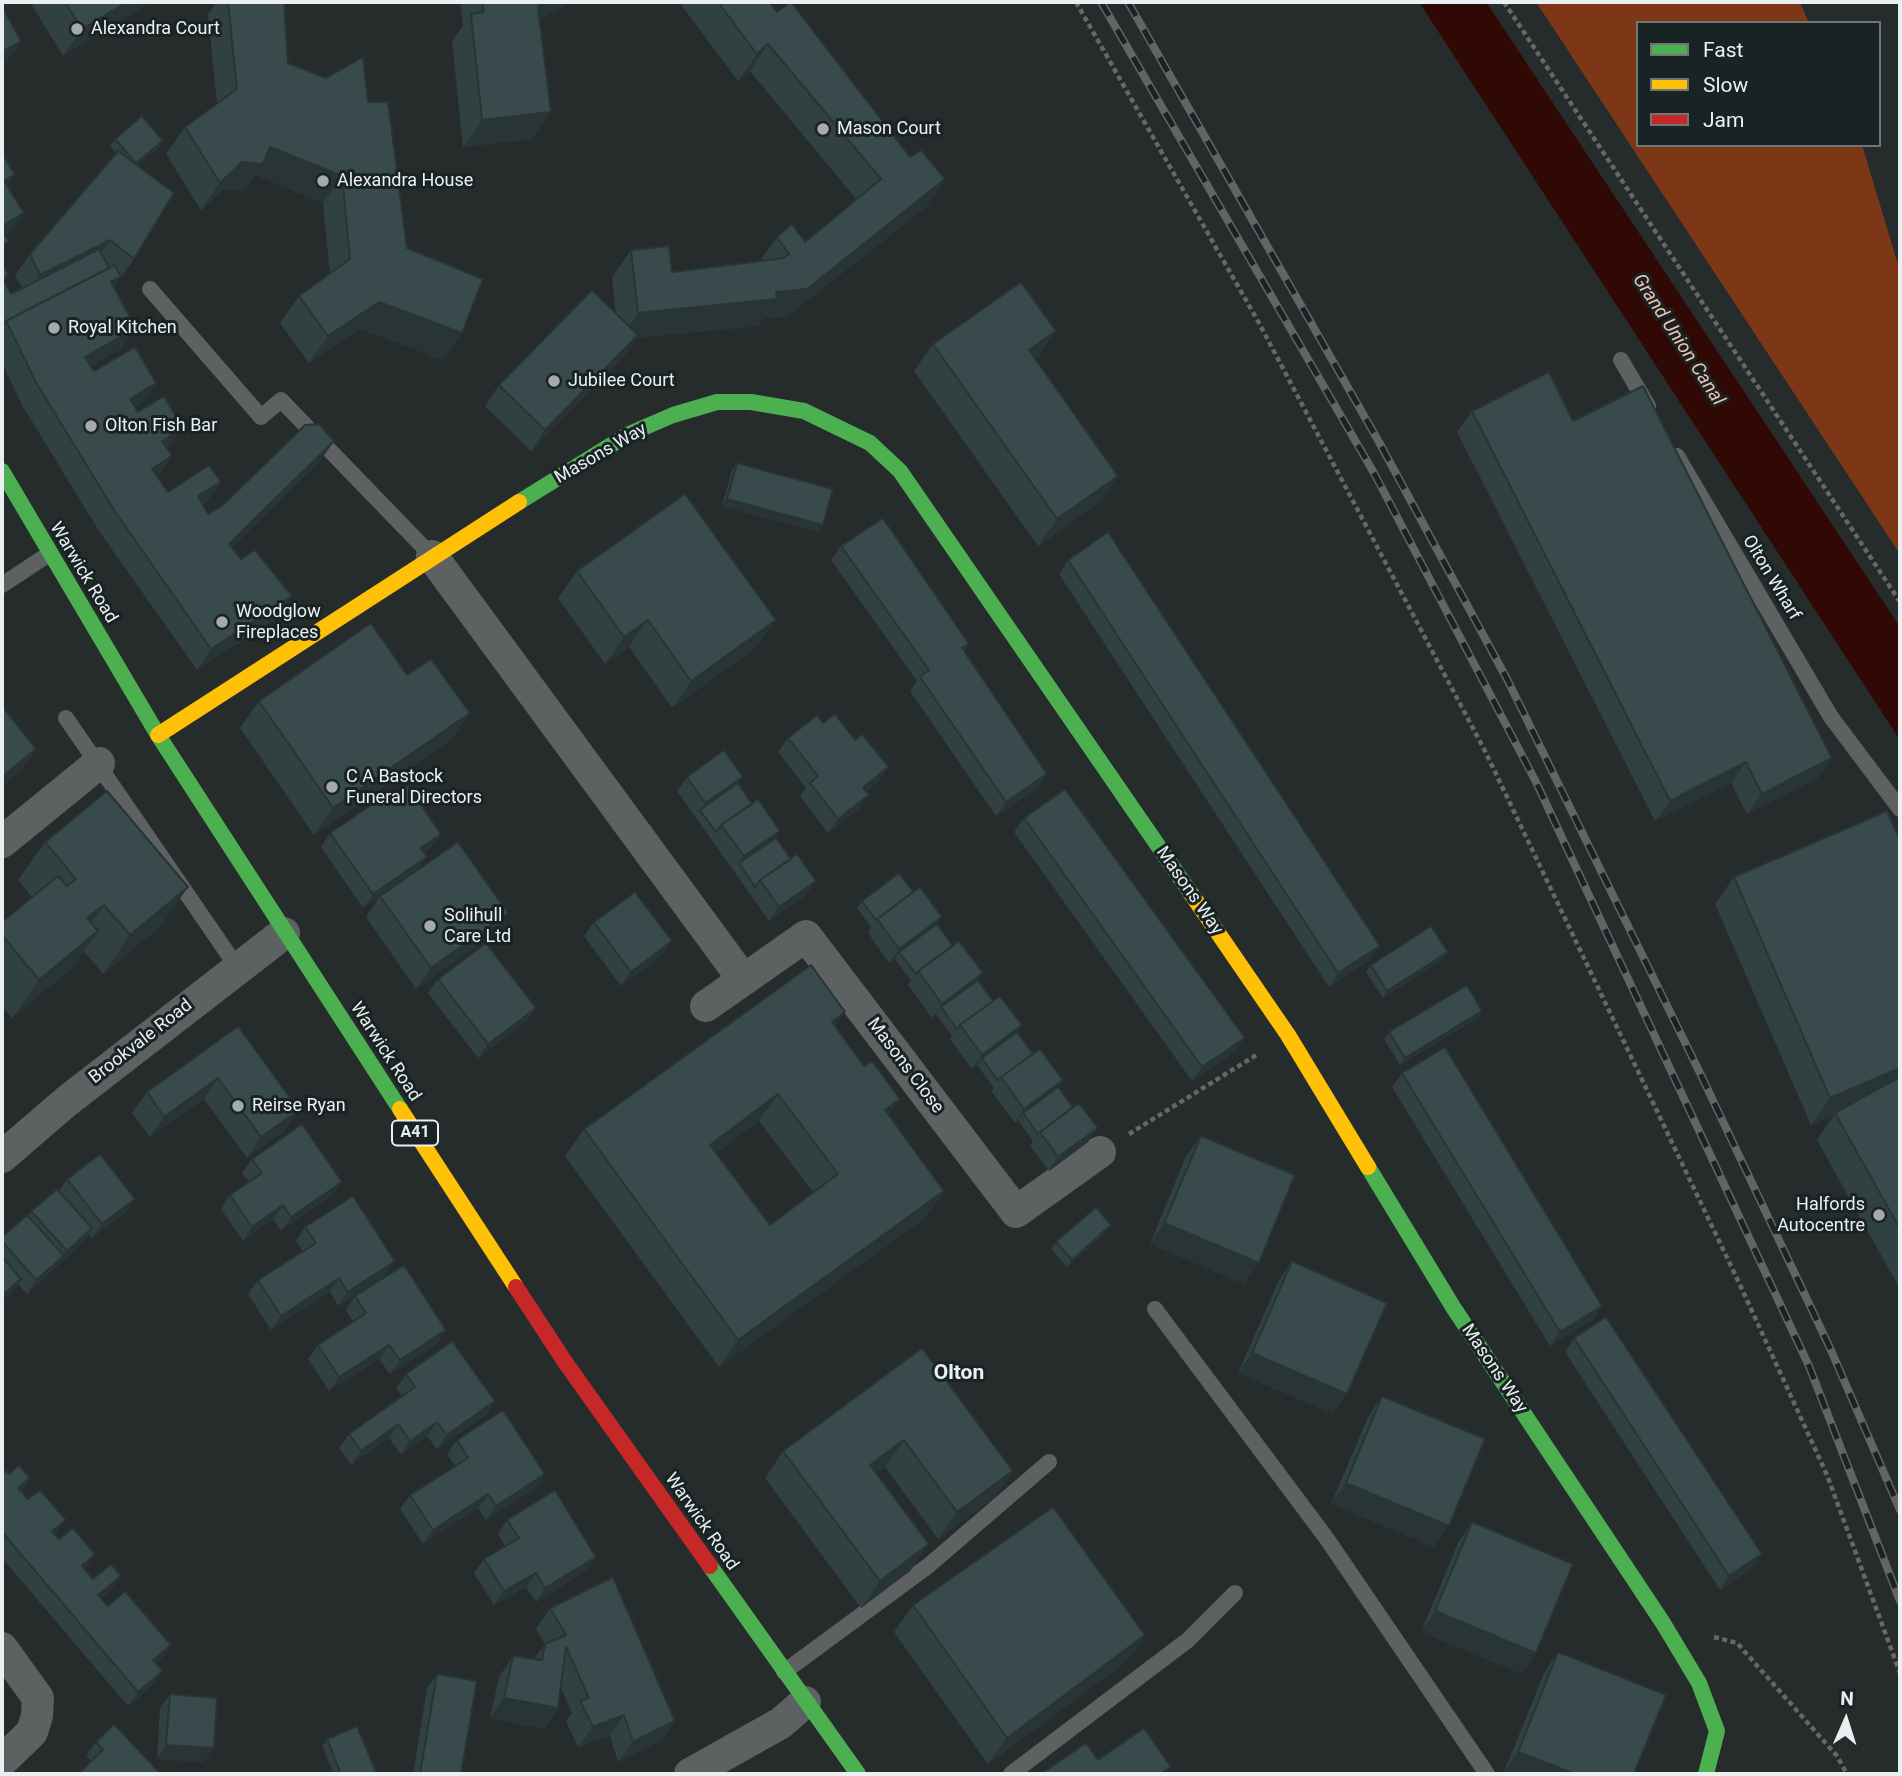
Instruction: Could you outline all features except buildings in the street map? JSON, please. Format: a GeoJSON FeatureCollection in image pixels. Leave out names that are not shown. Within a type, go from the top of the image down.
{"type":"FeatureCollection","features":[{"type":"Feature","properties":{"kind":"main road","name":"Masons Way"},"geometry":{"type":"LineString","coordinates":[[158,735],[432,556],[629,434],[673,415],[717,402],[751,402],[804,411],[870,443],[900,471],[1288,1035],[1453,1307],[1662,1623],[1699,1683],[1717,1731],[1706,1774]]}},
{"type":"Feature","properties":{"kind":"main road","name":"Warwick Road"},"geometry":{"type":"LineString","coordinates":[[2,471],[158,735],[565,1363],[804,1702],[858,1774]]}},
{"type":"Feature","properties":{"kind":"street"},"geometry":{"type":"LineString","coordinates":[[432,556],[743,979]]}},
{"type":"Feature","properties":{"kind":"street"},"geometry":{"type":"LineString","coordinates":[[2,842],[99,763]]}},
{"type":"Feature","properties":{"kind":"street","name":"Brookvale Road"},"geometry":{"type":"LineString","coordinates":[[2,1157],[66,1101],[284,933]]}},
{"type":"Feature","properties":{"kind":"street","name":"Masons Close"},"geometry":{"type":"LineString","coordinates":[[706,1006],[806,936],[1016,1212],[1100,1152]]}},
{"type":"Feature","properties":{"kind":"street"},"geometry":{"type":"LineString","coordinates":[[2,1648],[38,1698],[37,1716],[32,1732],[2,1761]]}},
{"type":"Feature","properties":{"kind":"street"},"geometry":{"type":"LineString","coordinates":[[690,1774],[781,1723],[804,1702]]}},
{"type":"Feature","properties":{"kind":"lane"},"geometry":{"type":"LineString","coordinates":[[150,289],[261,417],[281,400],[432,556]]}},
{"type":"Feature","properties":{"kind":"lane"},"geometry":{"type":"LineString","coordinates":[[1620,360],[1656,420]]}},
{"type":"Feature","properties":{"kind":"lane","name":"Olton Wharf"},"geometry":{"type":"LineString","coordinates":[[1670,443],[1831,717],[1900,809]]}},
{"type":"Feature","properties":{"kind":"lane"},"geometry":{"type":"LineString","coordinates":[[2,585],[49,554]]}},
{"type":"Feature","properties":{"kind":"lane"},"geometry":{"type":"LineString","coordinates":[[66,718],[237,967]]}},
{"type":"Feature","properties":{"kind":"lane"},"geometry":{"type":"LineString","coordinates":[[1155,1309],[1327,1539],[1487,1774]]}},
{"type":"Feature","properties":{"kind":"lane"},"geometry":{"type":"LineString","coordinates":[[784,1672],[928,1566],[1049,1462]]}},
{"type":"Feature","properties":{"kind":"lane"},"geometry":{"type":"LineString","coordinates":[[1011,1774],[1188,1640],[1235,1593]]}},
{"type":"Feature","properties":{"kind":"path"},"geometry":{"type":"LineString","coordinates":[[1076,2],[1259,323],[1486,753],[1735,1274],[1827,1475],[1900,1673]]}},
{"type":"Feature","properties":{"kind":"path"},"geometry":{"type":"LineString","coordinates":[[1504,2],[1900,601]]}},
{"type":"Feature","properties":{"kind":"path"},"geometry":{"type":"LineString","coordinates":[[1100,1152],[1288,1035]]}},
{"type":"Feature","properties":{"kind":"path"},"geometry":{"type":"LineString","coordinates":[[1662,1623],[1737,1643],[1837,1756],[1847,1774]]}},
{"type":"Feature","properties":{"kind":"shaded area"},"geometry":{"type":"Polygon","coordinates":[[[1536,2],[1800,2],[1808,21],[1636,21],[1636,147],[1863,147],[1900,271],[1900,554],[1536,2]]]}},
{"type":"Feature","properties":{"kind":"water","name":"Grand Union Canal"},"geometry":{"type":"Polygon","coordinates":[[[1419,2],[1486,2],[1900,627],[1900,740],[1419,2]]]}},
{"type":"Feature","properties":{"kind":"railway"},"geometry":{"type":"LineString","coordinates":[[1101,2],[1374,473],[1536,782],[1809,1366],[1900,1601]]}},
{"type":"Feature","properties":{"kind":"railway"},"geometry":{"type":"LineString","coordinates":[[1128,2],[1379,442],[1507,679],[1700,1073],[1830,1348],[1900,1510]]}},
{"type":"Feature","properties":{"kind":"traffic: fast"},"geometry":{"type":"LineString","coordinates":[[519,502],[629,434],[673,415],[717,402],[751,402],[804,411],[870,443],[900,471],[1192,895]]}},
{"type":"Feature","properties":{"kind":"traffic: fast"},"geometry":{"type":"LineString","coordinates":[[2,471],[158,735],[400,1109]]}},
{"type":"Feature","properties":{"kind":"traffic: fast"},"geometry":{"type":"LineString","coordinates":[[1368,1167],[1453,1307],[1663,1623],[1699,1683],[1717,1731],[1706,1774]]}},
{"type":"Feature","properties":{"kind":"traffic: fast"},"geometry":{"type":"LineString","coordinates":[[710,1566],[858,1774]]}},
{"type":"Feature","properties":{"kind":"traffic: slow"},"geometry":{"type":"LineString","coordinates":[[158,735],[519,502]]}},
{"type":"Feature","properties":{"kind":"traffic: slow"},"geometry":{"type":"LineString","coordinates":[[1192,895],[1288,1035],[1368,1167]]}},
{"type":"Feature","properties":{"kind":"traffic: slow"},"geometry":{"type":"LineString","coordinates":[[400,1109],[516,1287]]}},
{"type":"Feature","properties":{"kind":"traffic: jam"},"geometry":{"type":"LineString","coordinates":[[516,1287],[565,1362],[710,1566]]}},
{"type":"Feature","properties":{"kind":"place","name":"Alexandra Court"},"geometry":{"type":"Point","coordinates":[77,29]}},
{"type":"Feature","properties":{"kind":"place","name":"Mason Court"},"geometry":{"type":"Point","coordinates":[823,129]}},
{"type":"Feature","properties":{"kind":"place","name":"Alexandra House"},"geometry":{"type":"Point","coordinates":[323,181]}},
{"type":"Feature","properties":{"kind":"place","name":"Royal Kitchen"},"geometry":{"type":"Point","coordinates":[54,328]}},
{"type":"Feature","properties":{"kind":"place","name":"Jubilee Court"},"geometry":{"type":"Point","coordinates":[554,381]}},
{"type":"Feature","properties":{"kind":"place","name":"Olton Fish Bar"},"geometry":{"type":"Point","coordinates":[91,426]}},
{"type":"Feature","properties":{"kind":"place","name":"Woodglow Fireplaces"},"geometry":{"type":"Point","coordinates":[222,622]}},
{"type":"Feature","properties":{"kind":"place","name":"C A Bastock Funeral Directors"},"geometry":{"type":"Point","coordinates":[332,787]}},
{"type":"Feature","properties":{"kind":"place","name":"Solihull Care Ltd"},"geometry":{"type":"Point","coordinates":[430,926]}},
{"type":"Feature","properties":{"kind":"place","name":"Reirse Ryan"},"geometry":{"type":"Point","coordinates":[238,1106]}},
{"type":"Feature","properties":{"kind":"place","name":"Halfords Autocentre"},"geometry":{"type":"Point","coordinates":[1879,1215]}},
{"type":"Feature","properties":{"kind":"district","name":"Olton"},"geometry":{"type":"Point","coordinates":[959,1374]}}]}
